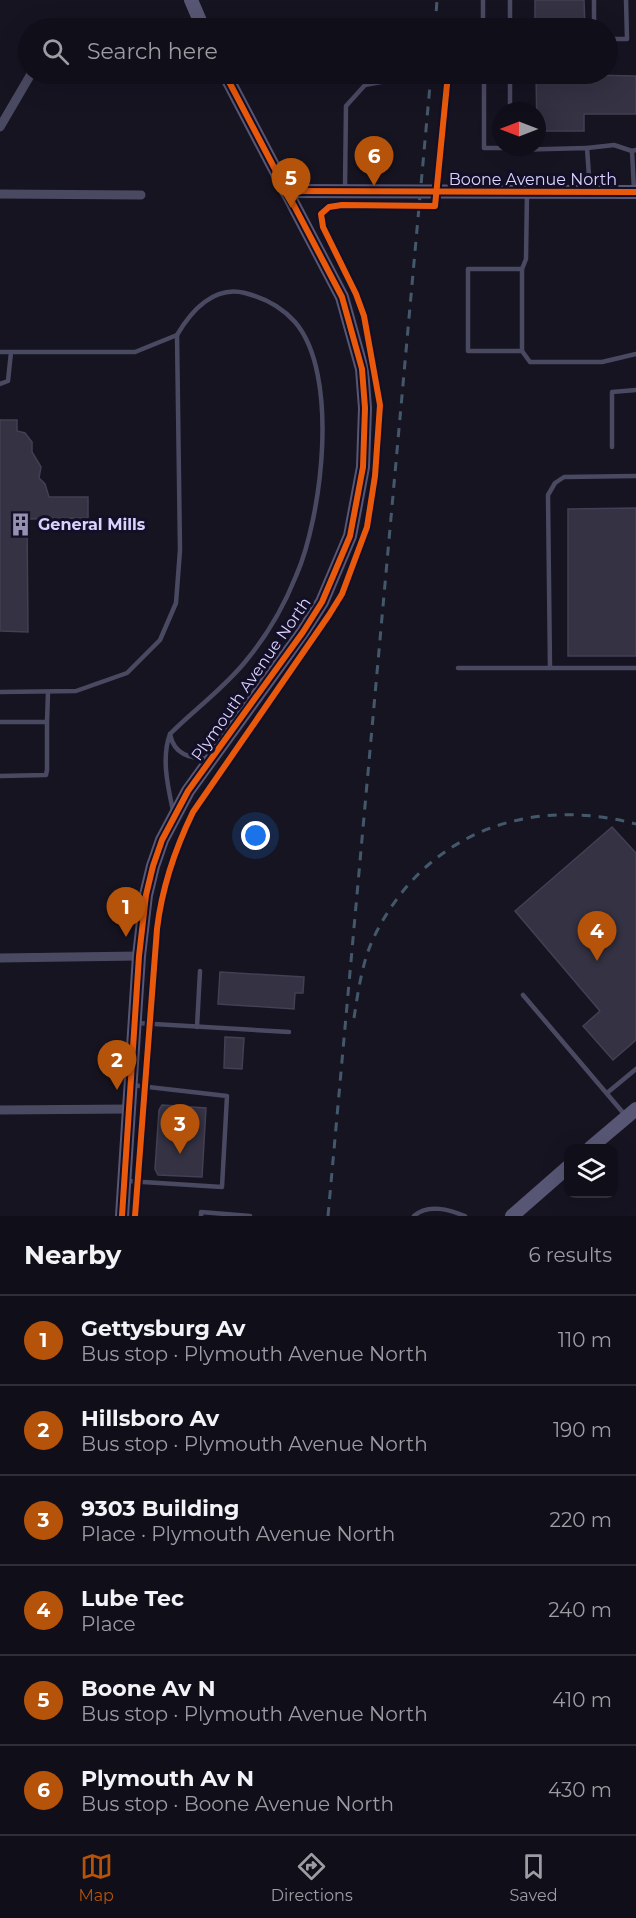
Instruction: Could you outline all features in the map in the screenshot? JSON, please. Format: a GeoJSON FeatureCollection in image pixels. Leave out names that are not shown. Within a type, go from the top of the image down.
{"type":"FeatureCollection","features":[{"type":"Feature","properties":{"kind":"street"},"geometry":{"type":"LineString","coordinates":[[191,0],[198,18]]}},
{"type":"Feature","properties":{"kind":"street"},"geometry":{"type":"LineString","coordinates":[[0,124],[25,84]]}},
{"type":"Feature","properties":{"kind":"street","name":"Plymouth Avenue North"},"geometry":{"type":"LineString","coordinates":[[123,1216],[139,956],[146,895],[162,840],[174,814],[322,602],[350,536],[363,467],[365,408],[362,369],[342,297],[230,84]]}},
{"type":"Feature","properties":{"kind":"street","name":"Boone Avenue North"},"geometry":{"type":"LineString","coordinates":[[286,191],[635,192]]}},
{"type":"Feature","properties":{"kind":"street"},"geometry":{"type":"LineString","coordinates":[[0,194],[141,195]]}},
{"type":"Feature","properties":{"kind":"street"},"geometry":{"type":"LineString","coordinates":[[0,958],[139,956]]}},
{"type":"Feature","properties":{"kind":"street"},"geometry":{"type":"LineString","coordinates":[[0,1110],[129,1109]]}},
{"type":"Feature","properties":{"kind":"street"},"geometry":{"type":"LineString","coordinates":[[596,1144],[631,1113]]}},
{"type":"Feature","properties":{"kind":"street"},"geometry":{"type":"LineString","coordinates":[[512,1216],[564,1170]]}},
{"type":"Feature","properties":{"kind":"lane"},"geometry":{"type":"LineString","coordinates":[[483,0],[483,18]]}},
{"type":"Feature","properties":{"kind":"lane"},"geometry":{"type":"LineString","coordinates":[[510,0],[510,18]]}},
{"type":"Feature","properties":{"kind":"lane"},"geometry":{"type":"LineString","coordinates":[[594,0],[594,18]]}},
{"type":"Feature","properties":{"kind":"lane"},"geometry":{"type":"LineString","coordinates":[[618,39],[627,39],[626,0]]}},
{"type":"Feature","properties":{"kind":"lane"},"geometry":{"type":"LineString","coordinates":[[345,192],[346,106],[348,101],[365,85],[370,84]]}},
{"type":"Feature","properties":{"kind":"lane"},"geometry":{"type":"LineString","coordinates":[[484,84],[484,148],[492,148]]}},
{"type":"Feature","properties":{"kind":"lane"},"geometry":{"type":"LineString","coordinates":[[510,84],[510,102]]}},
{"type":"Feature","properties":{"kind":"lane"},"geometry":{"type":"LineString","coordinates":[[546,148],[588,148],[614,145],[634,151],[635,192]]}},
{"type":"Feature","properties":{"kind":"lane"},"geometry":{"type":"LineString","coordinates":[[588,148],[590,193]]}},
{"type":"Feature","properties":{"kind":"lane"},"geometry":{"type":"LineString","coordinates":[[527,191],[526,259],[522,269],[522,351],[530,362],[602,362],[636,354]]}},
{"type":"Feature","properties":{"kind":"lane"},"geometry":{"type":"LineString","coordinates":[[522,269],[468,269],[468,351],[522,351]]}},
{"type":"Feature","properties":{"kind":"lane"},"geometry":{"type":"LineString","coordinates":[[0,692],[76,691],[127,673],[160,640],[176,603],[180,550],[177,335],[187,318],[199,305],[218,294],[239,291],[278,306],[296,323],[308,343],[315,370],[322,420],[322,443],[321,477],[312,532],[296,577],[277,614],[245,662],[170,734],[165,757],[174,814]]}},
{"type":"Feature","properties":{"kind":"lane"},"geometry":{"type":"LineString","coordinates":[[0,352],[135,352],[177,335]]}},
{"type":"Feature","properties":{"kind":"lane"},"geometry":{"type":"LineString","coordinates":[[0,384],[8,381],[11,352]]}},
{"type":"Feature","properties":{"kind":"lane"},"geometry":{"type":"LineString","coordinates":[[612,447],[612,392],[636,390]]}},
{"type":"Feature","properties":{"kind":"lane"},"geometry":{"type":"LineString","coordinates":[[550,668],[548,495],[555,483],[564,477],[636,476]]}},
{"type":"Feature","properties":{"kind":"lane"},"geometry":{"type":"LineString","coordinates":[[458,669],[636,668]]}},
{"type":"Feature","properties":{"kind":"lane"},"geometry":{"type":"LineString","coordinates":[[0,776],[46,775],[48,692]]}},
{"type":"Feature","properties":{"kind":"lane"},"geometry":{"type":"LineString","coordinates":[[0,722],[47,722]]}},
{"type":"Feature","properties":{"kind":"lane"},"geometry":{"type":"LineString","coordinates":[[170,734],[172,743],[180,752],[190,758],[211,759]]}},
{"type":"Feature","properties":{"kind":"lane"},"geometry":{"type":"LineString","coordinates":[[198,1027],[200,971]]}},
{"type":"Feature","properties":{"kind":"lane"},"geometry":{"type":"LineString","coordinates":[[523,995],[607,1093],[631,1113]]}},
{"type":"Feature","properties":{"kind":"lane"},"geometry":{"type":"LineString","coordinates":[[135,1023],[289,1032]]}},
{"type":"Feature","properties":{"kind":"lane"},"geometry":{"type":"LineString","coordinates":[[607,1093],[636,1069]]}},
{"type":"Feature","properties":{"kind":"lane"},"geometry":{"type":"LineString","coordinates":[[125,1181],[222,1187],[226,1096],[130,1085]]}},
{"type":"Feature","properties":{"kind":"lane"},"geometry":{"type":"LineString","coordinates":[[414,1216],[433,1208],[465,1216]]}},
{"type":"Feature","properties":{"kind":"lane"},"geometry":{"type":"LineString","coordinates":[[201,1216],[201,1212],[250,1216]]}},
{"type":"Feature","properties":{"kind":"building"},"geometry":{"type":"Polygon","coordinates":[[[535,0],[584,0],[585,18],[535,18],[535,0]]]}},
{"type":"Feature","properties":{"kind":"building"},"geometry":{"type":"Polygon","coordinates":[[[618,76],[636,76],[636,114],[584,114],[584,131],[546,131],[546,102],[536,102],[536,84],[618,84],[618,76]]]}},
{"type":"Feature","properties":{"kind":"building","name":"General Mills"},"geometry":{"type":"Polygon","coordinates":[[[0,420],[17,420],[17,431],[25,433],[32,442],[32,452],[41,467],[39,478],[45,484],[49,497],[88,497],[88,518],[27,519],[28,632],[0,631],[0,420]]]}},
{"type":"Feature","properties":{"kind":"building"},"geometry":{"type":"Polygon","coordinates":[[[636,508],[636,656],[568,656],[568,509],[636,508]]]}},
{"type":"Feature","properties":{"kind":"building"},"geometry":{"type":"Polygon","coordinates":[[[612,827],[636,853],[636,1040],[613,1060],[583,1026],[600,1011],[515,911],[612,827]]]}},
{"type":"Feature","properties":{"kind":"building"},"geometry":{"type":"Polygon","coordinates":[[[220,972],[304,977],[303,993],[295,993],[294,1009],[218,1004],[220,972]]]}},
{"type":"Feature","properties":{"kind":"building"},"geometry":{"type":"Polygon","coordinates":[[[225,1037],[244,1038],[242,1069],[224,1068],[225,1037]]]}},
{"type":"Feature","properties":{"kind":"building"},"geometry":{"type":"Polygon","coordinates":[[[162,1105],[206,1108],[202,1177],[158,1175],[155,1169],[159,1110],[162,1105]]]}},
{"type":"Feature","properties":{"kind":"railway"},"geometry":{"type":"LineString","coordinates":[[436,18],[437,0]]}},
{"type":"Feature","properties":{"kind":"railway"},"geometry":{"type":"LineString","coordinates":[[328,1216],[430,84]]}},
{"type":"Feature","properties":{"kind":"railway"},"geometry":{"type":"LineString","coordinates":[[354,1018],[363,968],[373,939],[394,903],[420,873],[449,849],[482,831],[518,820],[556,815],[595,816],[636,824]]}},
{"type":"Feature","properties":{"kind":"cycle path"},"geometry":{"type":"LineString","coordinates":[[122,1216],[139,956],[146,895],[153,866],[162,840],[188,791],[303,632],[322,602],[350,536],[363,467],[365,408],[362,369],[342,297],[230,84]]}},
{"type":"Feature","properties":{"kind":"cycle path"},"geometry":{"type":"LineString","coordinates":[[135,1216],[157,929],[170,869],[193,812],[342,594],[367,527],[375,476],[380,405],[364,316],[356,294],[323,227],[321,214],[329,207],[342,205],[435,206],[447,84]]}},
{"type":"Feature","properties":{"kind":"cycle path"},"geometry":{"type":"LineString","coordinates":[[286,191],[636,192]]}},
{"type":"Feature","properties":{"kind":"place","name":"Plymouth Av N"},"geometry":{"type":"Point","coordinates":[374,186]}},
{"type":"Feature","properties":{"kind":"place","name":"Boone Av N"},"geometry":{"type":"Point","coordinates":[291,208]}},
{"type":"Feature","properties":{"kind":"place","name":"General Mills"},"geometry":{"type":"Point","coordinates":[20,524]}},
{"type":"Feature","properties":{"kind":"place","name":"Gettysburg Av"},"geometry":{"type":"Point","coordinates":[126,937]}},
{"type":"Feature","properties":{"kind":"place","name":"Lube Tec"},"geometry":{"type":"Point","coordinates":[597,961]}},
{"type":"Feature","properties":{"kind":"place","name":"Hillsboro Av"},"geometry":{"type":"Point","coordinates":[117,1090]}},
{"type":"Feature","properties":{"kind":"place","name":"9303 Building"},"geometry":{"type":"Point","coordinates":[180,1154]}}]}
